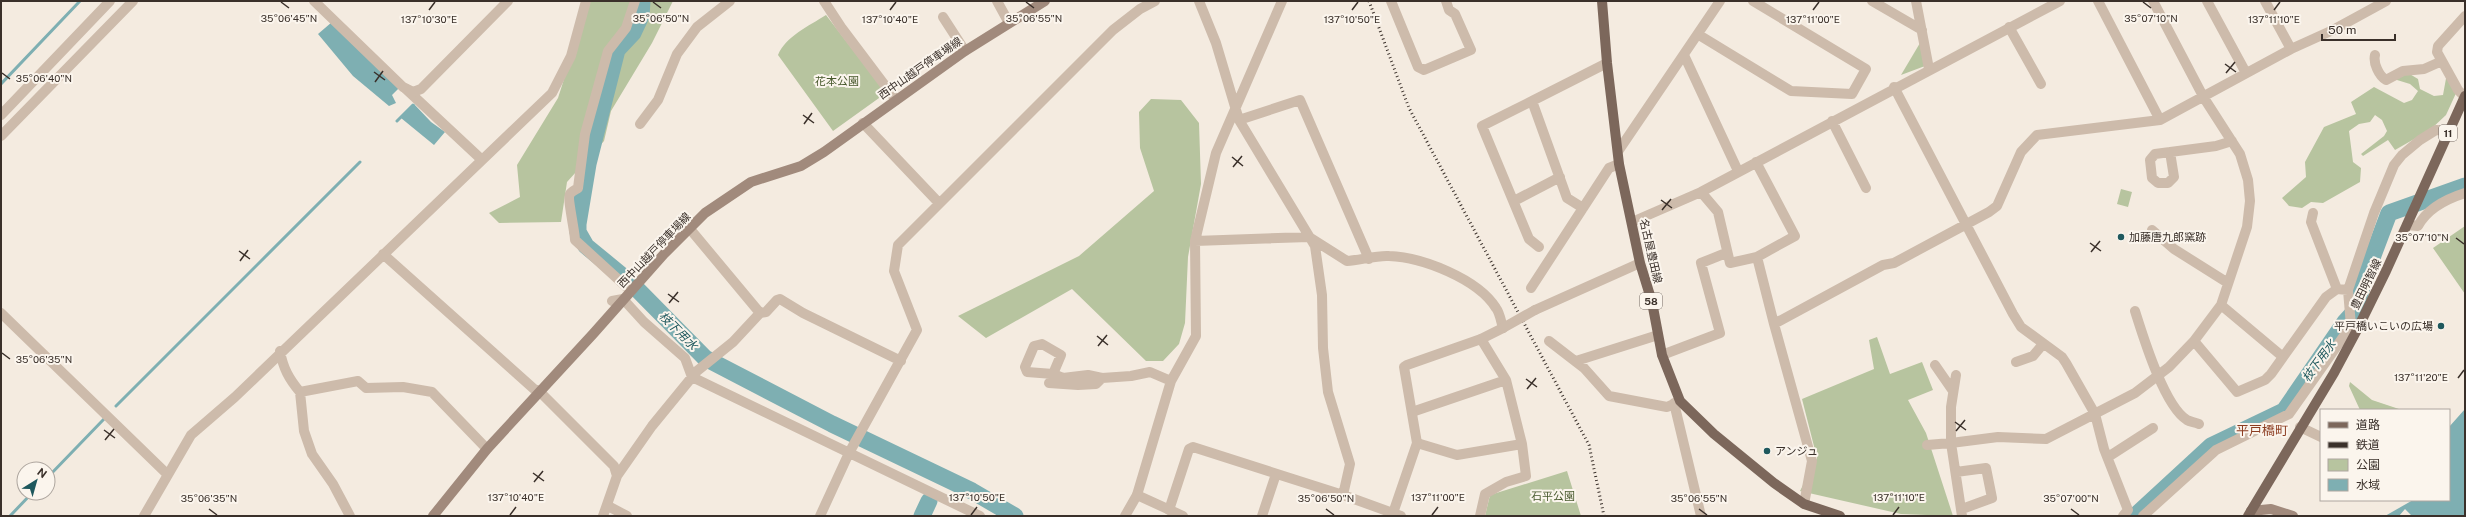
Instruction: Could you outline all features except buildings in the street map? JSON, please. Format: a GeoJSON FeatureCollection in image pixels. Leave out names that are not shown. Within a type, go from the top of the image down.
{"type":"FeatureCollection","features":[{"type":"Feature","properties":{"kind":"main road","name":"西中山越戸停車場線"},"geometry":{"type":"LineString","coordinates":[[433,516],[487,449],[539,391],[664,254],[705,213],[727,196],[751,182],[801,166],[846,138],[863,123],[965,51],[1046,1]]}},
{"type":"Feature","properties":{"kind":"main road","name":"名古屋豊田線"},"geometry":{"type":"LineString","coordinates":[[1602,1],[1607,63],[1620,164],[1640,263],[1652,302],[1662,355],[1677,402],[1739,456],[1804,504],[1840,516]]}},
{"type":"Feature","properties":{"kind":"main road","name":"豊田明智線"},"geometry":{"type":"LineString","coordinates":[[2250,514],[2300,427],[2334,373],[2353,326],[2408,222],[2430,170],[2465,97]]}},
{"type":"Feature","properties":{"kind":"main road"},"geometry":{"type":"LineString","coordinates":[[2240,516],[2271,509],[2293,516]]}},
{"type":"Feature","properties":{"kind":"street"},"geometry":{"type":"LineString","coordinates":[[1,115],[110,1]]}},
{"type":"Feature","properties":{"kind":"street"},"geometry":{"type":"LineString","coordinates":[[1,136],[133,1]]}},
{"type":"Feature","properties":{"kind":"street"},"geometry":{"type":"LineString","coordinates":[[314,1],[481,159]]}},
{"type":"Feature","properties":{"kind":"street"},"geometry":{"type":"LineString","coordinates":[[406,89],[413,92],[421,89],[508,1]]}},
{"type":"Feature","properties":{"kind":"street"},"geometry":{"type":"LineString","coordinates":[[144,516],[191,435],[235,397],[280,351],[481,159],[539,108],[552,93],[571,56],[586,1]]}},
{"type":"Feature","properties":{"kind":"street"},"geometry":{"type":"LineString","coordinates":[[631,291],[575,240],[573,217],[568,200],[569,195],[578,188],[586,134],[608,51],[628,23],[635,1]]}},
{"type":"Feature","properties":{"kind":"street"},"geometry":{"type":"LineString","coordinates":[[640,124],[658,100],[677,54],[697,27],[730,1]]}},
{"type":"Feature","properties":{"kind":"street"},"geometry":{"type":"LineString","coordinates":[[824,1],[841,27],[896,100]]}},
{"type":"Feature","properties":{"kind":"street"},"geometry":{"type":"LineString","coordinates":[[997,1],[1009,23]]}},
{"type":"Feature","properties":{"kind":"street"},"geometry":{"type":"LineString","coordinates":[[820,516],[852,449],[917,330],[894,271],[898,245],[938,202],[1113,30],[1140,8],[1155,1]]}},
{"type":"Feature","properties":{"kind":"street"},"geometry":{"type":"LineString","coordinates":[[1199,1],[1216,43],[1240,120],[1309,238],[1316,246],[1322,295],[1323,348],[1328,392],[1350,464],[1343,495]]}},
{"type":"Feature","properties":{"kind":"street"},"geometry":{"type":"LineString","coordinates":[[1125,516],[1137,495],[1171,381],[1196,336],[1195,241],[1198,222],[1218,146],[1236,107],[1271,22],[1282,1]]}},
{"type":"Feature","properties":{"kind":"street"},"geometry":{"type":"LineString","coordinates":[[1391,1],[1418,67],[1424,70],[1471,50],[1446,1]]}},
{"type":"Feature","properties":{"kind":"street"},"geometry":{"type":"LineString","coordinates":[[1619,150],[1720,1]]}},
{"type":"Feature","properties":{"kind":"street"},"geometry":{"type":"LineString","coordinates":[[1753,1],[1866,69],[1852,94],[1856,108]]}},
{"type":"Feature","properties":{"kind":"street"},"geometry":{"type":"LineString","coordinates":[[1872,1],[1922,30]]}},
{"type":"Feature","properties":{"kind":"street"},"geometry":{"type":"LineString","coordinates":[[1916,1],[1929,69]]}},
{"type":"Feature","properties":{"kind":"street"},"geometry":{"type":"LineString","coordinates":[[1632,222],[1701,192],[1894,87],[2060,1]]}},
{"type":"Feature","properties":{"kind":"street"},"geometry":{"type":"LineString","coordinates":[[2098,1],[2160,120]]}},
{"type":"Feature","properties":{"kind":"street"},"geometry":{"type":"LineString","coordinates":[[1927,445],[1998,437],[2046,439],[2135,393],[2158,376],[2194,341],[2221,305],[2247,227],[2250,202],[2245,167],[2232,141],[2204,98],[2153,1]]}},
{"type":"Feature","properties":{"kind":"street"},"geometry":{"type":"LineString","coordinates":[[2207,1],[2246,73]]}},
{"type":"Feature","properties":{"kind":"street"},"geometry":{"type":"LineString","coordinates":[[2265,1],[2291,49]]}},
{"type":"Feature","properties":{"kind":"street"},"geometry":{"type":"LineString","coordinates":[[1774,324],[1883,265],[1894,263],[1997,206],[2021,152],[2037,135],[2160,120],[2204,98],[2291,49],[2333,30],[2386,1]]}},
{"type":"Feature","properties":{"kind":"street"},"geometry":{"type":"LineString","coordinates":[[2465,16],[2438,46],[2437,52],[2458,90],[2465,97]]}},
{"type":"Feature","properties":{"kind":"street"},"geometry":{"type":"LineString","coordinates":[[943,17],[965,51]]}},
{"type":"Feature","properties":{"kind":"street"},"geometry":{"type":"LineString","coordinates":[[2009,27],[2041,84]]}},
{"type":"Feature","properties":{"kind":"street"},"geometry":{"type":"LineString","coordinates":[[1699,34],[1791,91],[1852,94]]}},
{"type":"Feature","properties":{"kind":"street"},"geometry":{"type":"LineString","coordinates":[[1684,55],[1738,171]]}},
{"type":"Feature","properties":{"kind":"street"},"geometry":{"type":"LineString","coordinates":[[2375,55],[2375,63],[2382,78],[2386,80],[2403,71],[2424,69],[2442,61]]}},
{"type":"Feature","properties":{"kind":"street"},"geometry":{"type":"LineString","coordinates":[[1539,246],[1529,239],[1482,126],[1607,63]]}},
{"type":"Feature","properties":{"kind":"street"},"geometry":{"type":"LineString","coordinates":[[1894,87],[1965,224],[2021,327],[2062,357],[2095,414],[2108,457],[2128,510],[2123,516]]}},
{"type":"Feature","properties":{"kind":"street"},"geometry":{"type":"LineString","coordinates":[[1240,120],[1300,100],[1369,259]]}},
{"type":"Feature","properties":{"kind":"street"},"geometry":{"type":"LineString","coordinates":[[1532,101],[1567,198],[1583,208]]}},
{"type":"Feature","properties":{"kind":"street"},"geometry":{"type":"LineString","coordinates":[[1832,121],[1866,188]]}},
{"type":"Feature","properties":{"kind":"street"},"geometry":{"type":"LineString","coordinates":[[863,123],[938,202]]}},
{"type":"Feature","properties":{"kind":"street"},"geometry":{"type":"LineString","coordinates":[[2143,516],[2216,450],[2289,414],[2353,326],[2349,308],[2348,290],[2374,214],[2394,165],[2402,155],[2420,140],[2436,130],[2449,131]]}},
{"type":"Feature","properties":{"kind":"street"},"geometry":{"type":"LineString","coordinates":[[2170,152],[2216,146],[2232,141]]}},
{"type":"Feature","properties":{"kind":"street"},"geometry":{"type":"LineString","coordinates":[[1701,192],[1718,212],[1726,253],[1730,264],[1757,257],[1796,236],[1756,162]]}},
{"type":"Feature","properties":{"kind":"street"},"geometry":{"type":"LineString","coordinates":[[1531,288],[1609,168],[1620,164]]}},
{"type":"Feature","properties":{"kind":"street"},"geometry":{"type":"LineString","coordinates":[[1514,201],[1560,177]]}},
{"type":"Feature","properties":{"kind":"street"},"geometry":{"type":"LineString","coordinates":[[2408,222],[2418,226],[2425,214],[2456,196],[2465,193]]}},
{"type":"Feature","properties":{"kind":"street"},"geometry":{"type":"LineString","coordinates":[[2314,213],[2311,222],[2337,289]]}},
{"type":"Feature","properties":{"kind":"street"},"geometry":{"type":"LineString","coordinates":[[690,229],[760,313]]}},
{"type":"Feature","properties":{"kind":"street"},"geometry":{"type":"LineString","coordinates":[[2152,230],[2174,249],[2228,283]]}},
{"type":"Feature","properties":{"kind":"street"},"geometry":{"type":"LineString","coordinates":[[1195,241],[1309,238],[1347,261],[1369,259],[1388,255],[1418,260],[1463,278],[1496,308],[1503,328]]}},
{"type":"Feature","properties":{"kind":"street"},"geometry":{"type":"LineString","coordinates":[[1662,355],[1720,334],[1701,263],[1726,253]]}},
{"type":"Feature","properties":{"kind":"street"},"geometry":{"type":"LineString","coordinates":[[383,254],[534,389],[539,391],[614,466],[617,476]]}},
{"type":"Feature","properties":{"kind":"street"},"geometry":{"type":"LineString","coordinates":[[1757,257],[1812,461],[1804,504]]}},
{"type":"Feature","properties":{"kind":"street"},"geometry":{"type":"LineString","coordinates":[[1169,510],[1190,447],[1343,495],[1395,515],[1417,442],[1404,367],[1481,339],[1535,310],[1640,263]]}},
{"type":"Feature","properties":{"kind":"street"},"geometry":{"type":"LineString","coordinates":[[2194,341],[2237,392],[2265,380],[2321,303],[2337,289],[2348,290]]}},
{"type":"Feature","properties":{"kind":"street"},"geometry":{"type":"LineString","coordinates":[[612,301],[623,299],[644,322],[685,358],[692,377],[852,449],[980,516]]}},
{"type":"Feature","properties":{"kind":"street"},"geometry":{"type":"LineString","coordinates":[[603,516],[608,506],[617,476],[652,426],[692,377],[703,366],[733,342],[760,313],[766,312],[780,299],[803,313],[901,361]]}},
{"type":"Feature","properties":{"kind":"street"},"geometry":{"type":"LineString","coordinates":[[2221,305],[2283,357]]}},
{"type":"Feature","properties":{"kind":"street"},"geometry":{"type":"LineString","coordinates":[[2134,311],[2158,376],[2176,407],[2186,420],[2199,424]]}},
{"type":"Feature","properties":{"kind":"street"},"geometry":{"type":"LineString","coordinates":[[1,313],[167,474]]}},
{"type":"Feature","properties":{"kind":"street"},"geometry":{"type":"LineString","coordinates":[[1576,361],[1658,335]]}},
{"type":"Feature","properties":{"kind":"street"},"geometry":{"type":"LineString","coordinates":[[1480,516],[1485,494],[1506,482],[1526,476],[1522,444],[1506,380],[1481,339]]}},
{"type":"Feature","properties":{"kind":"street"},"geometry":{"type":"LineString","coordinates":[[1549,341],[1584,368],[1609,396],[1667,407],[1677,402],[1700,516]]}},
{"type":"Feature","properties":{"kind":"street"},"geometry":{"type":"LineString","coordinates":[[2016,362],[2034,356],[2043,344]]}},
{"type":"Feature","properties":{"kind":"street"},"geometry":{"type":"LineString","coordinates":[[280,351],[283,367],[293,385],[300,392],[304,431],[312,454],[334,484],[350,516]]}},
{"type":"Feature","properties":{"kind":"street"},"geometry":{"type":"LineString","coordinates":[[1935,365],[1953,391]]}},
{"type":"Feature","properties":{"kind":"street"},"geometry":{"type":"LineString","coordinates":[[1051,379],[1088,375],[1102,378],[1131,376],[1150,372],[1171,381]]}},
{"type":"Feature","properties":{"kind":"street"},"geometry":{"type":"LineString","coordinates":[[1956,375],[1953,391],[1951,443],[1962,513],[1992,498],[1986,468],[1956,472]]}},
{"type":"Feature","properties":{"kind":"street"},"geometry":{"type":"LineString","coordinates":[[1412,412],[1506,380]]}},
{"type":"Feature","properties":{"kind":"street"},"geometry":{"type":"LineString","coordinates":[[300,392],[358,382],[366,388],[404,387],[432,392],[487,449]]}},
{"type":"Feature","properties":{"kind":"street"},"geometry":{"type":"LineString","coordinates":[[2300,427],[2320,437]]}},
{"type":"Feature","properties":{"kind":"street"},"geometry":{"type":"LineString","coordinates":[[2108,457],[2153,428]]}},
{"type":"Feature","properties":{"kind":"street"},"geometry":{"type":"LineString","coordinates":[[1417,442],[1456,455],[1522,444]]}},
{"type":"Feature","properties":{"kind":"street"},"geometry":{"type":"LineString","coordinates":[[1262,516],[1276,474]]}},
{"type":"Feature","properties":{"kind":"street"},"geometry":{"type":"LineString","coordinates":[[1137,495],[1183,516]]}},
{"type":"Feature","properties":{"kind":"street"},"geometry":{"type":"LineString","coordinates":[[608,506],[627,516]]}},
{"type":"Feature","properties":{"kind":"green space"},"geometry":{"type":"Polygon","coordinates":[[[589,1],[673,1],[652,43],[611,111],[604,141],[567,182],[561,222],[499,223],[489,213],[520,197],[517,165],[558,98],[589,1]]]}},
{"type":"Feature","properties":{"kind":"green space","name":"花本公園"},"geometry":{"type":"Polygon","coordinates":[[[826,15],[886,93],[833,131],[778,55],[786,42],[792,37],[805,27],[826,15]]]}},
{"type":"Feature","properties":{"kind":"green space"},"geometry":{"type":"Polygon","coordinates":[[[1920,43],[1925,66],[1901,75],[1920,43]]]}},
{"type":"Feature","properties":{"kind":"green space"},"geometry":{"type":"Polygon","coordinates":[[[2408,73],[2418,79],[2420,89],[2434,96],[2443,95],[2447,73],[2457,91],[2446,115],[2430,130],[2395,150],[2388,140],[2363,156],[2361,154],[2384,136],[2387,131],[2382,120],[2375,115],[2370,122],[2359,124],[2349,131],[2353,162],[2361,168],[2360,182],[2323,203],[2311,202],[2302,208],[2289,206],[2282,198],[2306,177],[2305,162],[2324,127],[2356,114],[2351,102],[2374,87],[2404,103],[2412,100],[2418,91],[2410,84],[2397,80],[2397,75],[2408,73]]]}},
{"type":"Feature","properties":{"kind":"green space"},"geometry":{"type":"Polygon","coordinates":[[[1151,99],[1181,100],[1199,123],[1201,184],[1188,257],[1185,323],[1179,344],[1163,361],[1146,361],[1072,289],[986,338],[958,316],[1079,256],[1154,191],[1140,148],[1139,112],[1151,99]]]}},
{"type":"Feature","properties":{"kind":"green space"},"geometry":{"type":"Polygon","coordinates":[[[2121,189],[2132,192],[2128,207],[2117,204],[2121,189]]]}},
{"type":"Feature","properties":{"kind":"green space"},"geometry":{"type":"Polygon","coordinates":[[[2465,226],[2465,294],[2433,248],[2465,226]]]}},
{"type":"Feature","properties":{"kind":"green space"},"geometry":{"type":"Polygon","coordinates":[[[1877,337],[1890,374],[1922,362],[1933,390],[1908,400],[1926,433],[1953,516],[1901,514],[1800,491],[1817,458],[1802,399],[1874,369],[1869,340],[1877,337]]]}},
{"type":"Feature","properties":{"kind":"green space"},"geometry":{"type":"Polygon","coordinates":[[[2350,382],[2372,400],[2399,409],[2360,409],[2349,386],[2350,382]]]}},
{"type":"Feature","properties":{"kind":"green space","name":"石平公園"},"geometry":{"type":"Polygon","coordinates":[[[1567,471],[1581,516],[1485,516],[1490,495],[1567,471]]]}},
{"type":"Feature","properties":{"kind":"water"},"geometry":{"type":"Polygon","coordinates":[[[332,22],[399,88],[392,95],[396,103],[389,106],[353,76],[318,34],[332,22]]]}},
{"type":"Feature","properties":{"kind":"water"},"geometry":{"type":"Polygon","coordinates":[[[414,104],[431,122],[445,132],[434,145],[401,118],[414,104]]]}},
{"type":"Feature","properties":{"kind":"water"},"geometry":{"type":"Polygon","coordinates":[[[2465,409],[2465,516],[2412,516],[2405,509],[2399,516],[2385,516],[2411,501],[2450,501],[2450,426],[2465,409]]]}},
{"type":"Feature","properties":{"kind":"waterway"},"geometry":{"type":"LineString","coordinates":[[1,84],[80,1]]}},
{"type":"Feature","properties":{"kind":"waterway","name":"枝下用水"},"geometry":{"type":"LineString","coordinates":[[642,1],[641,16],[633,33],[617,50],[588,164],[578,224],[578,232],[586,246],[631,283],[705,358],[832,424],[972,491],[1015,516]]}},
{"type":"Feature","properties":{"kind":"waterway"},"geometry":{"type":"LineString","coordinates":[[397,121],[413,105]]}},
{"type":"Feature","properties":{"kind":"waterway"},"geometry":{"type":"LineString","coordinates":[[116,406],[360,162]]}},
{"type":"Feature","properties":{"kind":"waterway","name":"枝下用水"},"geometry":{"type":"LineString","coordinates":[[2135,516],[2211,446],[2284,411],[2345,322],[2356,310],[2364,279],[2389,213],[2465,186]]}},
{"type":"Feature","properties":{"kind":"waterway"},"geometry":{"type":"LineString","coordinates":[[56,469],[104,419]]}},
{"type":"Feature","properties":{"kind":"waterway"},"geometry":{"type":"LineString","coordinates":[[10,516],[24,501]]}},
{"type":"Feature","properties":{"kind":"waterway"},"geometry":{"type":"LineString","coordinates":[[922,516],[929,501]]}},
{"type":"Feature","properties":{"kind":"railway"},"geometry":{"type":"LineString","coordinates":[[1369,1],[1409,108],[1589,445],[1604,516]]}},
{"type":"Feature","properties":{"kind":"place","name":"加藤唐九郎窯跡"},"geometry":{"type":"Point","coordinates":[2121,237]}},
{"type":"Feature","properties":{"kind":"place","name":"平戸橋いこいの広場"},"geometry":{"type":"Point","coordinates":[2441,326]}},
{"type":"Feature","properties":{"kind":"place","name":"アンジュ"},"geometry":{"type":"Point","coordinates":[1767,451]}},
{"type":"Feature","properties":{"kind":"district","name":"平戸橋町"},"geometry":{"type":"Point","coordinates":[2262,430]}}]}
